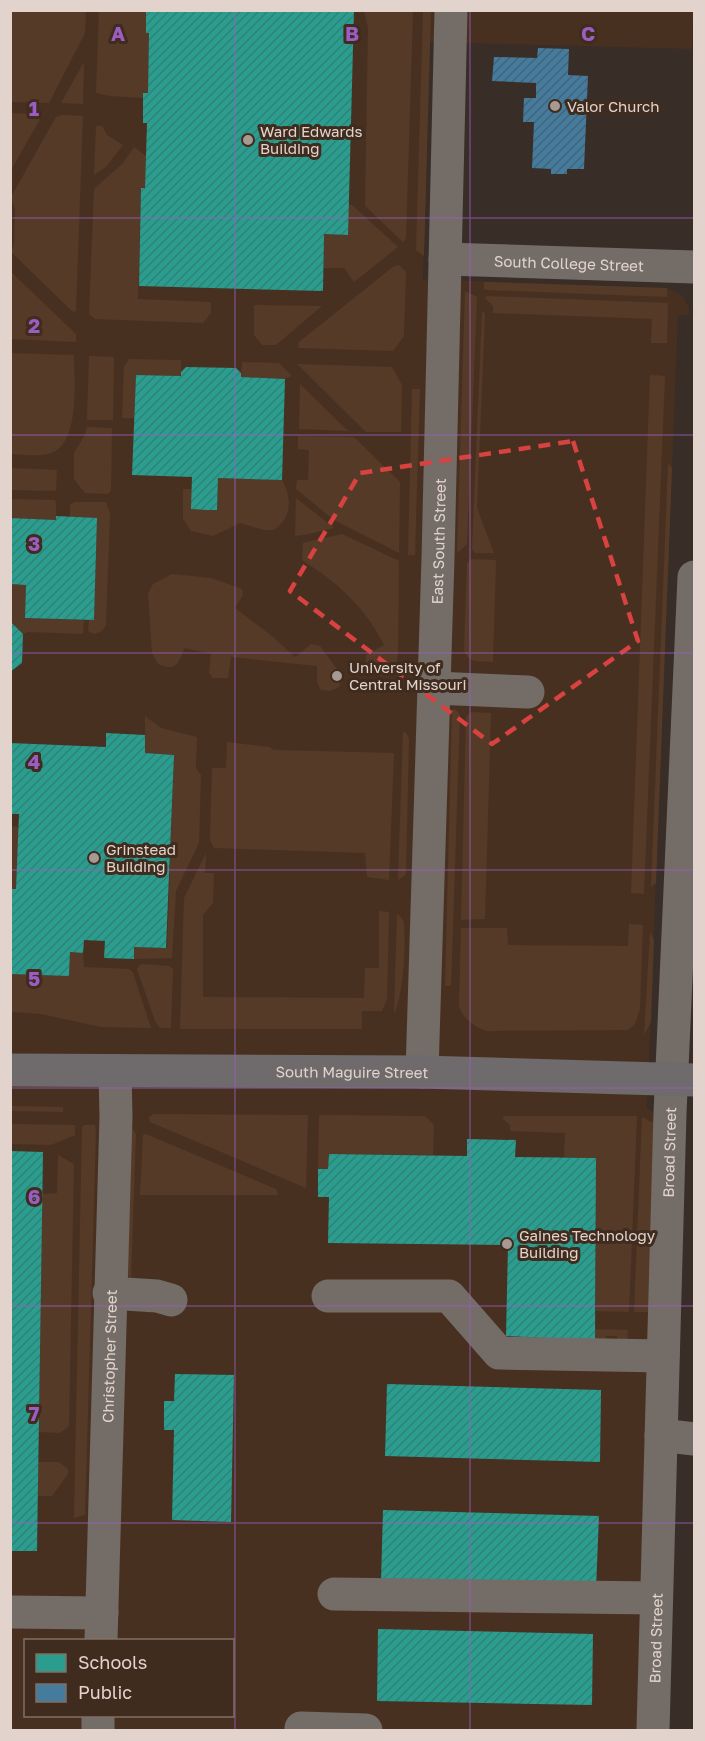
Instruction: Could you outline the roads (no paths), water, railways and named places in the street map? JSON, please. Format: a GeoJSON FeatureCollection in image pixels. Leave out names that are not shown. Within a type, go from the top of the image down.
{"type":"FeatureCollection","features":[{"type":"Feature","properties":{"kind":"main road","name":"South Maguire Street"},"geometry":{"type":"LineString","coordinates":[[10,1070],[422,1072],[683,1079]]}},
{"type":"Feature","properties":{"kind":"street","name":"East South Street"},"geometry":{"type":"LineString","coordinates":[[422,1072],[434,688],[450,10]]}},
{"type":"Feature","properties":{"kind":"street","name":"South College Street"},"geometry":{"type":"LineString","coordinates":[[445,259],[694,267]]}},
{"type":"Feature","properties":{"kind":"street","name":"Broad Street"},"geometry":{"type":"LineString","coordinates":[[653,1731],[663,1356],[683,1079],[694,577]]}},
{"type":"Feature","properties":{"kind":"street"},"geometry":{"type":"LineString","coordinates":[[434,688],[528,692]]}},
{"type":"Feature","properties":{"kind":"street","name":"Christopher Street"},"geometry":{"type":"LineString","coordinates":[[101,1627],[109,1293],[116,1117],[115,1072]]}},
{"type":"Feature","properties":{"kind":"street"},"geometry":{"type":"LineString","coordinates":[[109,1293],[158,1296],[171,1300]]}},
{"type":"Feature","properties":{"kind":"street"},"geometry":{"type":"LineString","coordinates":[[328,1296],[449,1296],[498,1353],[663,1356]]}},
{"type":"Feature","properties":{"kind":"street"},"geometry":{"type":"LineString","coordinates":[[661,1435],[694,1439]]}},
{"type":"Feature","properties":{"kind":"street"},"geometry":{"type":"LineString","coordinates":[[334,1594],[656,1598]]}},
{"type":"Feature","properties":{"kind":"street"},"geometry":{"type":"LineString","coordinates":[[10,1612],[101,1627]]}},
{"type":"Feature","properties":{"kind":"street"},"geometry":{"type":"LineString","coordinates":[[301,1728],[366,1731]]}},
{"type":"Feature","properties":{"kind":"place","name":"Valor Church"},"geometry":{"type":"Point","coordinates":[555,106]}},
{"type":"Feature","properties":{"kind":"place","name":"Ward Edwards Building"},"geometry":{"type":"Point","coordinates":[248,140]}},
{"type":"Feature","properties":{"kind":"place","name":"University of Central Missouri"},"geometry":{"type":"Point","coordinates":[337,676]}},
{"type":"Feature","properties":{"kind":"place","name":"Grinstead Building"},"geometry":{"type":"Point","coordinates":[94,858]}},
{"type":"Feature","properties":{"kind":"place","name":"Gaines Technology Building"},"geometry":{"type":"Point","coordinates":[507,1244]}}]}
